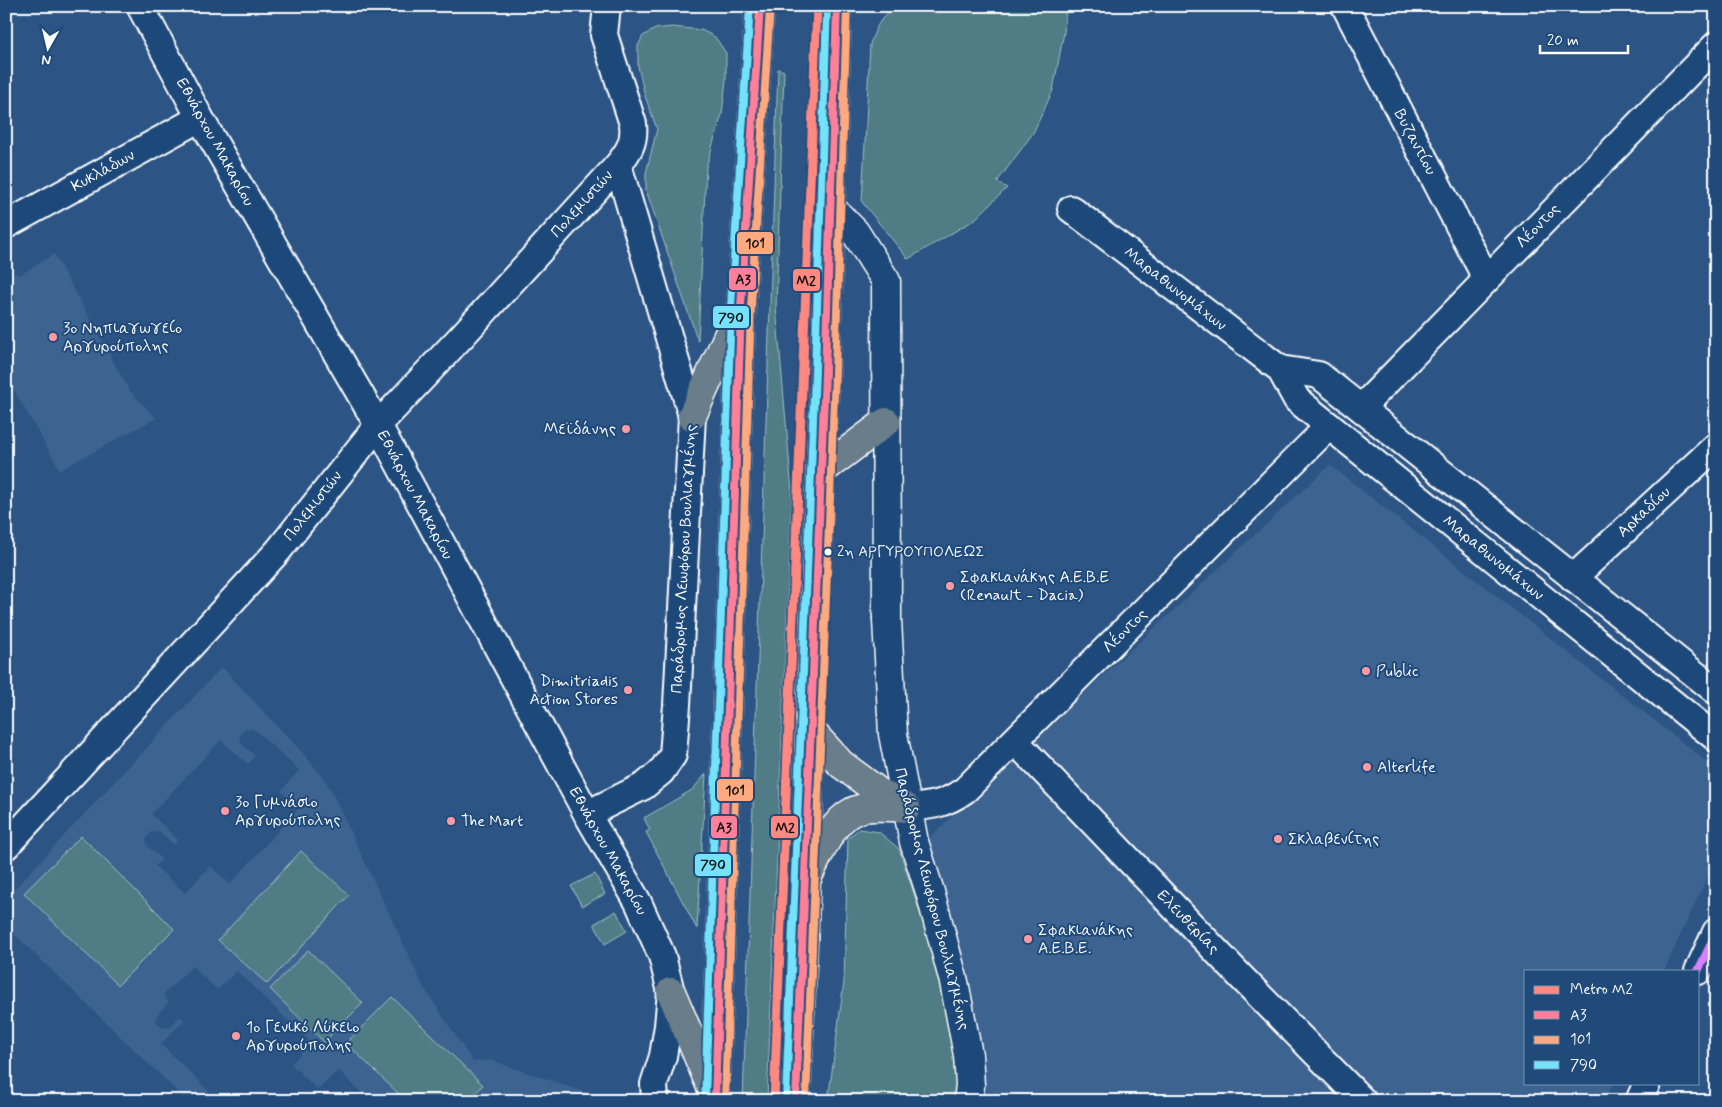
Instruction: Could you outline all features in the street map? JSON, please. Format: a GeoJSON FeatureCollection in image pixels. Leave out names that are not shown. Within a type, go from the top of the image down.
{"type":"FeatureCollection","features":[{"type":"Feature","properties":{"kind":"main road"},"geometry":{"type":"LineString","coordinates":[[715,1099],[741,307],[760,6]]}},
{"type":"Feature","properties":{"kind":"main road"},"geometry":{"type":"LineString","coordinates":[[796,1101],[806,879],[837,6]]}},
{"type":"Feature","properties":{"kind":"main road"},"geometry":{"type":"LineString","coordinates":[[692,416],[741,307]]}},
{"type":"Feature","properties":{"kind":"main road"},"geometry":{"type":"LineString","coordinates":[[820,471],[886,422]]}},
{"type":"Feature","properties":{"kind":"main road"},"geometry":{"type":"LineString","coordinates":[[810,730],[841,764],[880,794],[906,808]]}},
{"type":"Feature","properties":{"kind":"main road"},"geometry":{"type":"LineString","coordinates":[[806,879],[835,827],[852,811],[872,807],[906,808]]}},
{"type":"Feature","properties":{"kind":"main road"},"geometry":{"type":"LineString","coordinates":[[671,992],[715,1099]]}},
{"type":"Feature","properties":{"kind":"street","name":"Εθνάρχου Μακαρίου"},"geometry":{"type":"LineString","coordinates":[[140,6],[200,118],[378,425],[587,814],[638,902],[662,956],[671,992]]}},
{"type":"Feature","properties":{"kind":"street"},"geometry":{"type":"LineString","coordinates":[[607,6],[604,35],[634,134],[633,143],[628,153],[618,165]]}},
{"type":"Feature","properties":{"kind":"street","name":"Βυζαντίου"},"geometry":{"type":"LineString","coordinates":[[1344,6],[1486,278]]}},
{"type":"Feature","properties":{"kind":"street","name":"Λέοντος"},"geometry":{"type":"LineString","coordinates":[[1361,408],[1486,278],[1716,45]]}},
{"type":"Feature","properties":{"kind":"street","name":"Κυκλάδων"},"geometry":{"type":"LineString","coordinates":[[6,225],[200,118]]}},
{"type":"Feature","properties":{"kind":"street","name":"Παράδρομος Λεωφόρου Βουλιαγμένης"},"geometry":{"type":"LineString","coordinates":[[587,814],[644,786],[661,772],[673,755],[692,416],[618,165]]}},
{"type":"Feature","properties":{"kind":"street","name":"Πολεμιστών"},"geometry":{"type":"LineString","coordinates":[[6,846],[278,551],[378,425],[618,165]]}},
{"type":"Feature","properties":{"kind":"street","name":"Παράδρομος Λεωφόρου Βουλιαγμένης"},"geometry":{"type":"LineString","coordinates":[[830,207],[855,232],[886,281],[888,620],[893,734],[914,842],[930,892],[954,982],[968,1055],[970,1085],[968,1101]]}},
{"type":"Feature","properties":{"kind":"street","name":"Μαραθωνομάχων"},"geometry":{"type":"LineString","coordinates":[[1071,209],[1280,370],[1297,400],[1716,738]]}},
{"type":"Feature","properties":{"kind":"street"},"geometry":{"type":"LineString","coordinates":[[1280,370],[1319,375],[1716,691]]}},
{"type":"Feature","properties":{"kind":"street","name":"Λέοντος"},"geometry":{"type":"LineString","coordinates":[[906,808],[945,803],[965,790],[1330,426]]}},
{"type":"Feature","properties":{"kind":"street","name":"Αρκαδίου"},"geometry":{"type":"LineString","coordinates":[[1573,578],[1716,446]]}},
{"type":"Feature","properties":{"kind":"street","name":"Ελευθερίας"},"geometry":{"type":"LineString","coordinates":[[1015,741],[1249,986],[1363,1101]]}},
{"type":"Feature","properties":{"kind":"street"},"geometry":{"type":"LineString","coordinates":[[1698,970],[1716,932]]}},
{"type":"Feature","properties":{"kind":"street"},"geometry":{"type":"LineString","coordinates":[[652,1095],[666,1041],[671,992]]}},
{"type":"Feature","properties":{"kind":"street"},"geometry":{"type":"LineString","coordinates":[[1639,1101],[1647,1084]]}},
{"type":"Feature","properties":{"kind":"shaded area","name":"3ο Νηπιαγωγείο Αργυρούπολης"},"geometry":{"type":"Polygon","coordinates":[[[54,254],[129,390],[156,418],[60,470],[6,376],[6,271],[20,275],[54,254]]]}},
{"type":"Feature","properties":{"kind":"shaded area"},"geometry":{"type":"Polygon","coordinates":[[[1330,465],[1716,769],[1716,858],[1664,970],[1524,970],[1524,1084],[1613,1084],[1605,1101],[981,1101],[985,1055],[926,841],[1330,465]]]}},
{"type":"Feature","properties":{"kind":"shaded area"},"geometry":{"type":"Polygon","coordinates":[[[222,667],[300,750],[331,790],[423,986],[473,1062],[490,1060],[611,1101],[468,1101],[483,1085],[346,1043],[406,1101],[370,1101],[338,1070],[318,1090],[291,1064],[311,1043],[237,971],[217,990],[192,966],[163,995],[169,1002],[157,1015],[156,1021],[163,1028],[170,1027],[180,1016],[184,1020],[161,1044],[219,1101],[187,1101],[6,926],[6,898],[222,667]],[[245,729],[239,736],[242,744],[255,756],[248,764],[221,740],[151,814],[178,840],[174,845],[159,831],[151,832],[146,839],[147,846],[162,859],[155,866],[185,893],[210,866],[230,884],[299,808],[281,791],[299,770],[254,729],[245,729]]]}},
{"type":"Feature","properties":{"kind":"green space"},"geometry":{"type":"Polygon","coordinates":[[[897,6],[1066,6],[1064,32],[1053,90],[1033,133],[997,182],[1007,188],[974,220],[908,259],[862,202],[870,44],[880,22],[897,6]]]}},
{"type":"Feature","properties":{"kind":"green space"},"geometry":{"type":"Polygon","coordinates":[[[672,27],[701,30],[715,37],[726,53],[726,80],[722,114],[706,167],[698,341],[646,190],[646,173],[657,129],[645,96],[638,66],[638,46],[643,36],[655,29],[672,27]]]}},
{"type":"Feature","properties":{"kind":"green space"},"geometry":{"type":"Polygon","coordinates":[[[778,69],[784,71],[776,307],[792,492],[767,1101],[743,1101],[778,69]]]}},
{"type":"Feature","properties":{"kind":"green space"},"geometry":{"type":"Polygon","coordinates":[[[706,774],[697,929],[646,832],[650,830],[644,818],[692,790],[706,774]]]}},
{"type":"Feature","properties":{"kind":"green space"},"geometry":{"type":"Polygon","coordinates":[[[859,829],[879,832],[899,849],[951,1004],[961,1101],[828,1101],[844,982],[848,838],[859,829]]]}},
{"type":"Feature","properties":{"kind":"green space"},"geometry":{"type":"Polygon","coordinates":[[[81,836],[174,929],[118,985],[24,893],[81,836]]]}},
{"type":"Feature","properties":{"kind":"green space"},"geometry":{"type":"Polygon","coordinates":[[[301,851],[349,895],[267,984],[218,940],[301,851]]]}},
{"type":"Feature","properties":{"kind":"green space"},"geometry":{"type":"Polygon","coordinates":[[[595,874],[605,894],[582,906],[571,886],[595,874]]]}},
{"type":"Feature","properties":{"kind":"green space"},"geometry":{"type":"Polygon","coordinates":[[[616,911],[627,931],[605,944],[594,924],[616,911]]]}},
{"type":"Feature","properties":{"kind":"green space"},"geometry":{"type":"Polygon","coordinates":[[[308,950],[363,1003],[324,1042],[270,989],[308,950]]]}},
{"type":"Feature","properties":{"kind":"green space"},"geometry":{"type":"Polygon","coordinates":[[[392,997],[483,1085],[468,1101],[406,1101],[346,1043],[392,997]]]}},
{"type":"Feature","properties":{"kind":"metro line","name":"Μ2"},"geometry":{"type":"LineString","coordinates":[[774,1101],[817,6]]}},
{"type":"Feature","properties":{"kind":"transit line","name":"790"},"geometry":{"type":"LineString","coordinates":[[705,1101],[731,307],[750,6]]}},
{"type":"Feature","properties":{"kind":"transit line","name":"Α3"},"geometry":{"type":"LineString","coordinates":[[715,1101],[741,307],[760,6]]}},
{"type":"Feature","properties":{"kind":"transit line","name":"790"},"geometry":{"type":"LineString","coordinates":[[786,1101],[815,372],[827,6]]}},
{"type":"Feature","properties":{"kind":"transit line","name":"Α3"},"geometry":{"type":"LineString","coordinates":[[796,1101],[825,372],[837,6]]}},
{"type":"Feature","properties":{"kind":"transit line","name":"101"},"geometry":{"type":"LineString","coordinates":[[806,1101],[835,372],[847,6]]}},
{"type":"Feature","properties":{"kind":"transit line","name":"101"},"geometry":{"type":"LineString","coordinates":[[725,1101],[751,307],[770,7]]}},
{"type":"Feature","properties":{"kind":"transit line"},"geometry":{"type":"LineString","coordinates":[[1698,970],[1716,933]]}},
{"type":"Feature","properties":{"kind":"place","name":"3ο Νηπιαγωγείο Αργυρούπολης"},"geometry":{"type":"Point","coordinates":[53,337]}},
{"type":"Feature","properties":{"kind":"place","name":"Μεϊδάνης"},"geometry":{"type":"Point","coordinates":[626,429]}},
{"type":"Feature","properties":{"kind":"place","name":"2η ΑΡΓΥΡΟΥΠΟΛΕΩΣ"},"geometry":{"type":"Point","coordinates":[828,552]}},
{"type":"Feature","properties":{"kind":"place","name":"Σφακιανάκης Α.Ε.Β.Ε (Renault - Dacia)"},"geometry":{"type":"Point","coordinates":[950,586]}},
{"type":"Feature","properties":{"kind":"place","name":"Public"},"geometry":{"type":"Point","coordinates":[1366,671]}},
{"type":"Feature","properties":{"kind":"place","name":"Dimitriadis Action Stores"},"geometry":{"type":"Point","coordinates":[628,690]}},
{"type":"Feature","properties":{"kind":"place","name":"Alterlife"},"geometry":{"type":"Point","coordinates":[1367,767]}},
{"type":"Feature","properties":{"kind":"place","name":"3ο Γυμνάσιο Αργυρούπολης"},"geometry":{"type":"Point","coordinates":[225,811]}},
{"type":"Feature","properties":{"kind":"place","name":"The Mart"},"geometry":{"type":"Point","coordinates":[451,821]}},
{"type":"Feature","properties":{"kind":"place","name":"Σκλαβενίτης"},"geometry":{"type":"Point","coordinates":[1278,839]}},
{"type":"Feature","properties":{"kind":"place","name":"Σφακιανάκης Α.Ε.Β.Ε."},"geometry":{"type":"Point","coordinates":[1028,939]}},
{"type":"Feature","properties":{"kind":"place","name":"1ο Γενικό Λύκειο Αργυρούπολης"},"geometry":{"type":"Point","coordinates":[236,1036]}}]}
